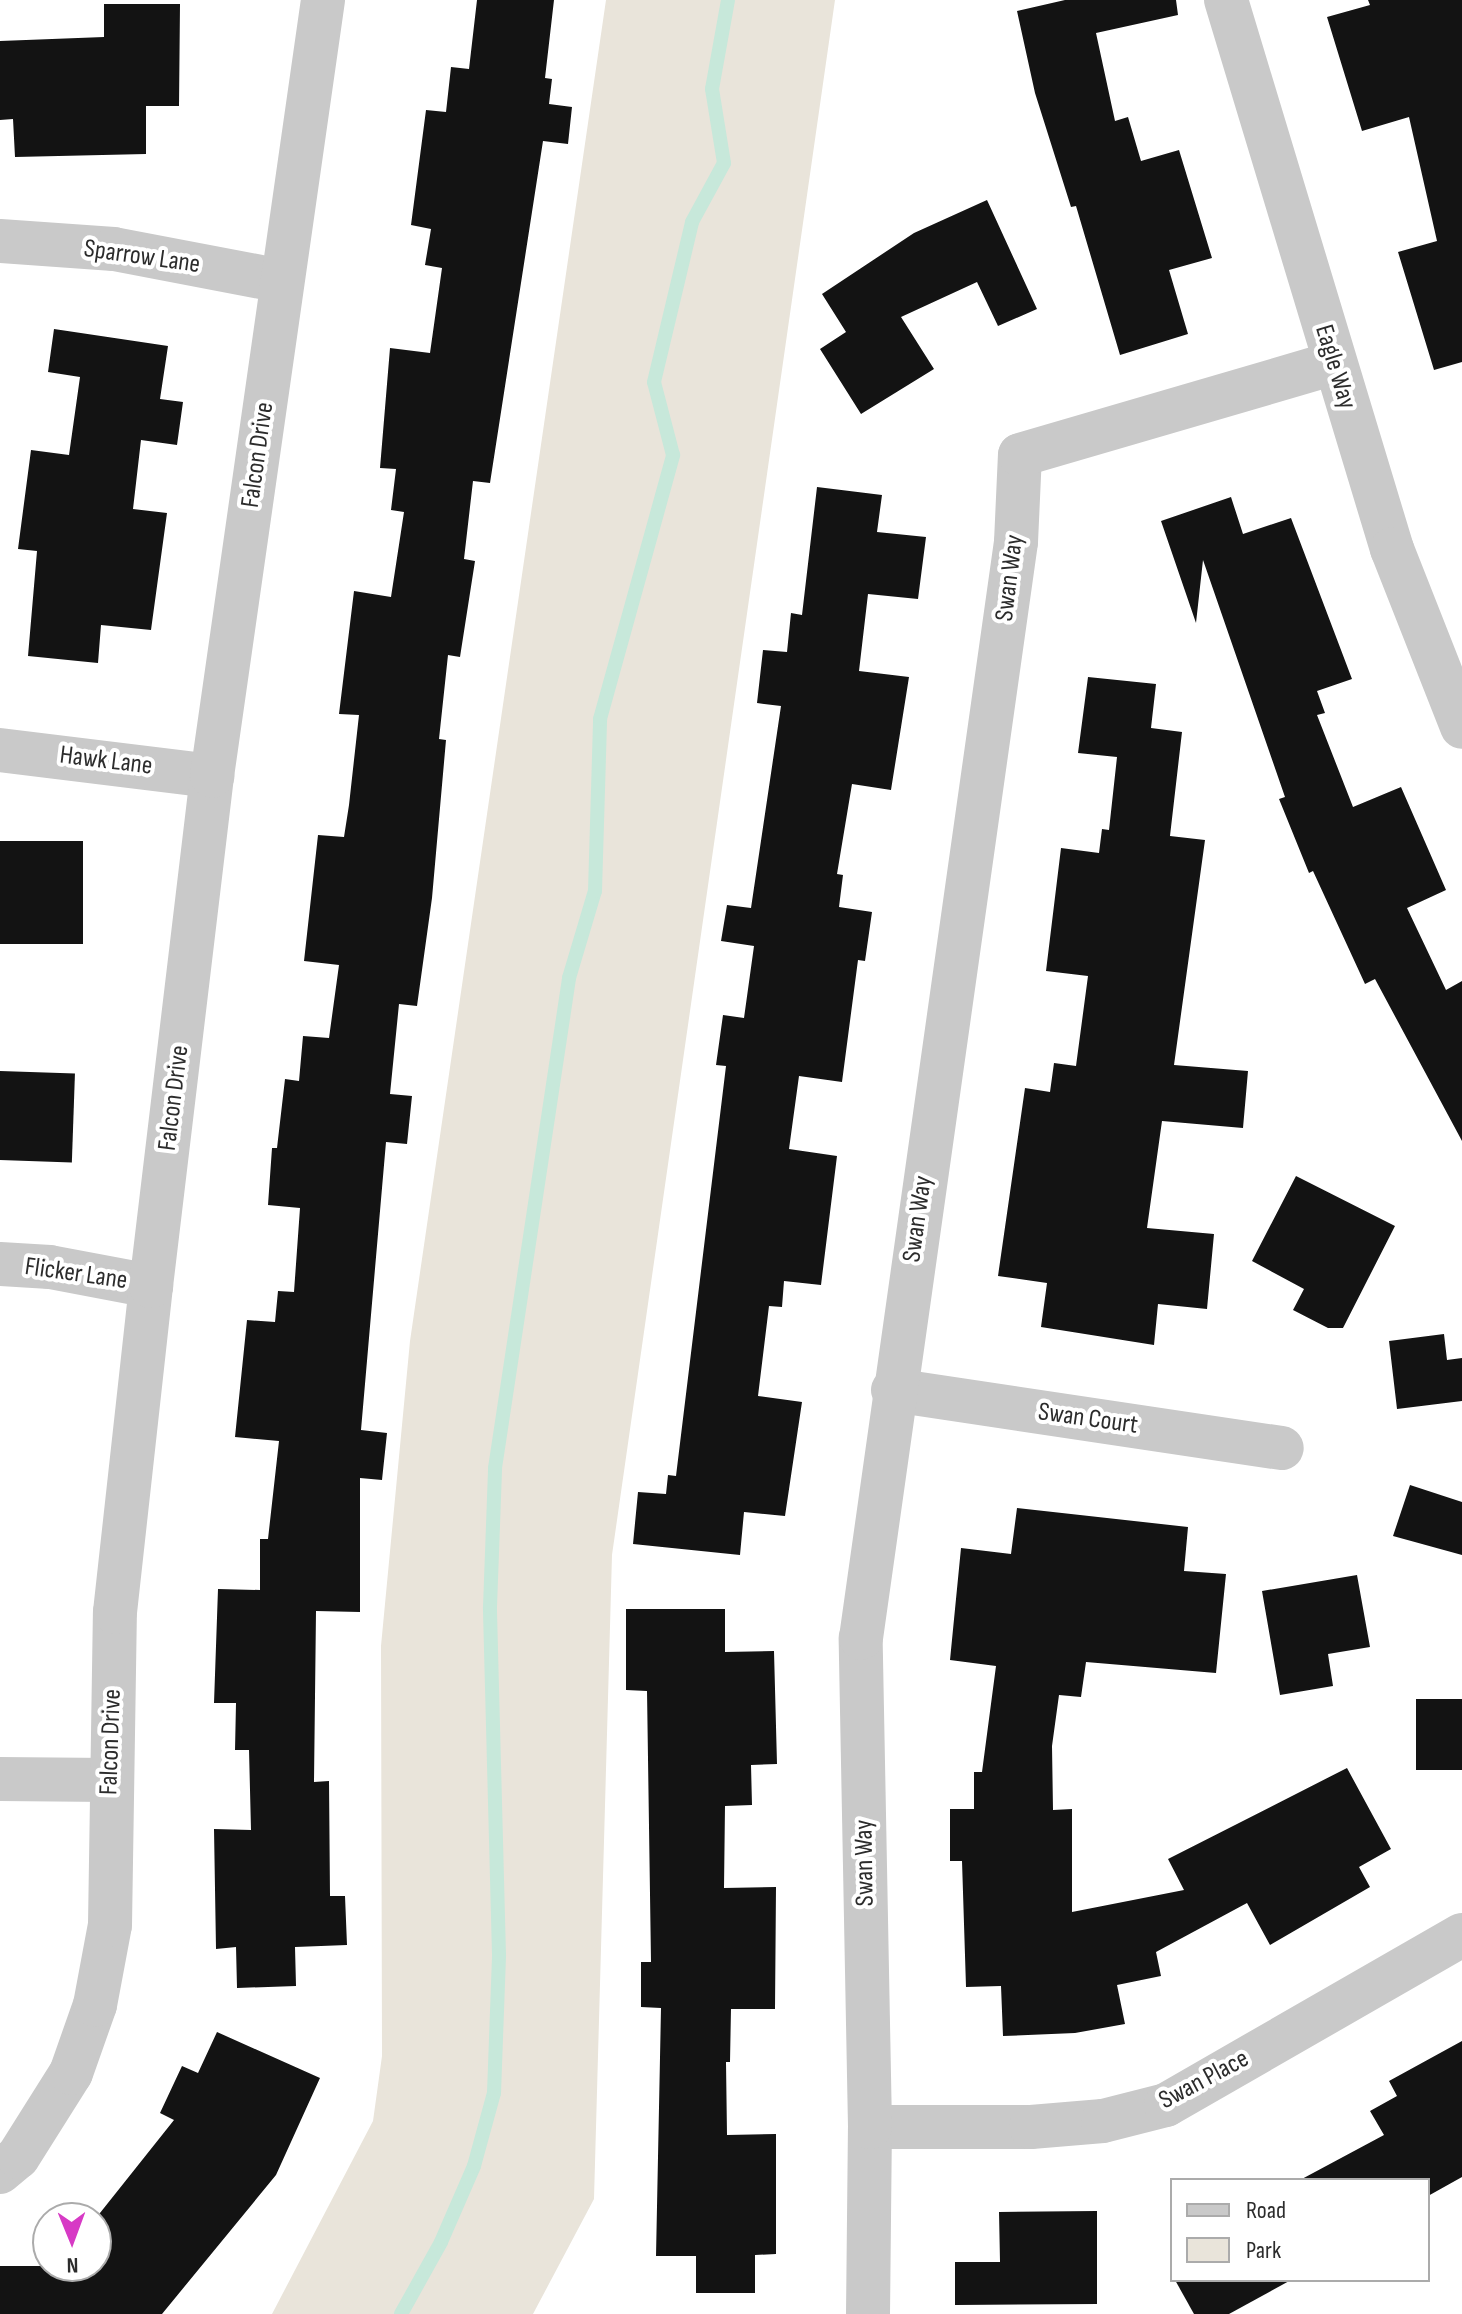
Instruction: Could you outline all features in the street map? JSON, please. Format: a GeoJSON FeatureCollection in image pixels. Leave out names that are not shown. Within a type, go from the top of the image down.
{"type":"FeatureCollection","features":[{"type":"Feature","properties":{"kind":"street","name":"Falcon Drive"},"geometry":{"type":"LineString","coordinates":[[0,2172],[18,2157],[71,2073],[95,2005],[110,1925],[109,1780],[115,1612],[151,1286],[212,776],[323,0]]}},
{"type":"Feature","properties":{"kind":"street","name":"Eagle Way"},"geometry":{"type":"LineString","coordinates":[[1226,0],[1392,549],[1462,727]]}},
{"type":"Feature","properties":{"kind":"street","name":"Sparrow Lane"},"geometry":{"type":"LineString","coordinates":[[0,241],[114,249],[282,281]]}},
{"type":"Feature","properties":{"kind":"street","name":"Swan Way"},"geometry":{"type":"LineString","coordinates":[[868,2314],[870,2127],[861,1638],[893,1390],[1016,542],[1020,455],[1334,363]]}},
{"type":"Feature","properties":{"kind":"street","name":"Hawk Lane"},"geometry":{"type":"LineString","coordinates":[[0,750],[212,776]]}},
{"type":"Feature","properties":{"kind":"street","name":"Flicker Lane"},"geometry":{"type":"LineString","coordinates":[[0,1264],[50,1267],[151,1286]]}},
{"type":"Feature","properties":{"kind":"street","name":"Swan Court"},"geometry":{"type":"LineString","coordinates":[[893,1390],[1282,1448]]}},
{"type":"Feature","properties":{"kind":"street"},"geometry":{"type":"LineString","coordinates":[[0,1779],[109,1780]]}},
{"type":"Feature","properties":{"kind":"street","name":"Swan Place"},"geometry":{"type":"LineString","coordinates":[[870,2127],[1031,2127],[1103,2121],[1166,2105],[1462,1935]]}},
{"type":"Feature","properties":{"kind":"green space"},"geometry":{"type":"Polygon","coordinates":[[[606,0],[835,0],[612,1555],[594,2199],[533,2314],[272,2314],[373,2121],[382,2056],[381,1646],[410,1341],[606,0]]]}},
{"type":"Feature","properties":{"kind":"building"},"geometry":{"type":"Polygon","coordinates":[[[477,0],[554,0],[545,78],[552,79],[549,104],[572,107],[568,144],[543,141],[490,483],[473,481],[464,559],[475,561],[460,657],[448,655],[439,739],[446,740],[432,898],[417,1006],[399,1004],[390,1094],[412,1096],[407,1144],[386,1142],[361,1430],[387,1433],[382,1480],[360,1478],[360,1612],[316,1611],[314,1782],[329,1781],[330,1896],[345,1896],[347,1945],[295,1947],[296,1986],[237,1988],[236,1947],[216,1949],[214,1829],[251,1830],[249,1750],[235,1750],[236,1703],[214,1703],[218,1589],[260,1590],[260,1539],[268,1539],[279,1441],[235,1437],[247,1320],[275,1322],[278,1291],[294,1292],[300,1208],[268,1205],[272,1148],[277,1148],[285,1079],[299,1081],[303,1036],[329,1038],[339,965],[304,961],[318,835],[344,837],[349,805],[359,715],[339,714],[354,591],[391,597],[404,512],[391,510],[396,469],[380,468],[390,348],[430,353],[442,268],[425,265],[431,229],[411,225],[426,110],[446,112],[451,67],[469,69],[477,0]]]}},
{"type":"Feature","properties":{"kind":"building"},"geometry":{"type":"Polygon","coordinates":[[[1065,0],[1176,0],[1178,15],[1096,33],[1115,121],[1128,117],[1141,161],[1179,150],[1212,258],[1169,270],[1188,334],[1120,355],[1076,206],[1071,207],[1035,93],[1017,11],[1065,0]]]}},
{"type":"Feature","properties":{"kind":"building"},"geometry":{"type":"Polygon","coordinates":[[[1368,0],[1462,0],[1462,362],[1434,370],[1398,252],[1437,241],[1409,117],[1362,131],[1327,17],[1370,5],[1368,0]]]}},
{"type":"Feature","properties":{"kind":"building"},"geometry":{"type":"Polygon","coordinates":[[[104,4],[180,4],[179,106],[146,106],[146,154],[15,157],[13,119],[0,120],[0,41],[104,37],[104,4]]]}},
{"type":"Feature","properties":{"kind":"building"},"geometry":{"type":"Polygon","coordinates":[[[987,200],[1037,309],[998,326],[977,282],[901,317],[934,369],[861,414],[820,349],[846,332],[822,294],[914,233],[987,200]]]}},
{"type":"Feature","properties":{"kind":"building"},"geometry":{"type":"Polygon","coordinates":[[[54,329],[168,346],[160,399],[183,402],[177,445],[141,440],[133,509],[167,513],[151,630],[101,625],[98,663],[28,656],[37,551],[18,549],[31,450],[69,455],[80,377],[48,372],[54,329]]]}},
{"type":"Feature","properties":{"kind":"building"},"geometry":{"type":"Polygon","coordinates":[[[817,487],[882,495],[877,532],[926,537],[918,599],[868,594],[859,671],[909,677],[891,790],[852,784],[837,874],[843,875],[839,907],[872,912],[865,961],[858,960],[842,1082],[799,1076],[789,1149],[837,1156],[821,1285],[784,1281],[782,1307],[769,1306],[758,1396],[802,1402],[785,1516],[744,1512],[740,1555],[633,1544],[638,1492],[666,1494],[668,1475],[676,1476],[726,1066],[716,1065],[723,1015],[744,1018],[754,946],[721,941],[727,905],[751,908],[781,706],[757,703],[763,650],[787,652],[791,613],[802,615],[817,487]]]}},
{"type":"Feature","properties":{"kind":"building"},"geometry":{"type":"Polygon","coordinates":[[[1231,497],[1243,534],[1291,518],[1352,679],[1317,691],[1325,713],[1317,715],[1353,807],[1401,787],[1446,890],[1407,908],[1446,990],[1462,981],[1462,1141],[1375,979],[1365,984],[1313,871],[1309,873],[1279,799],[1285,797],[1203,560],[1196,623],[1161,521],[1231,497]]]}},
{"type":"Feature","properties":{"kind":"building"},"geometry":{"type":"Polygon","coordinates":[[[1088,677],[1156,684],[1151,728],[1182,732],[1170,836],[1205,840],[1174,1065],[1248,1071],[1243,1128],[1162,1121],[1147,1228],[1214,1234],[1207,1309],[1158,1304],[1154,1345],[1041,1327],[1047,1283],[998,1276],[1025,1088],[1050,1092],[1054,1063],[1076,1066],[1088,976],[1046,971],[1061,848],[1099,853],[1102,829],[1109,830],[1117,757],[1078,753],[1088,677]]]}},
{"type":"Feature","properties":{"kind":"building"},"geometry":{"type":"Polygon","coordinates":[[[0,841],[83,841],[83,944],[0,944],[0,841]]]}},
{"type":"Feature","properties":{"kind":"building"},"geometry":{"type":"Polygon","coordinates":[[[0,1071],[75,1074],[72,1163],[0,1160],[0,1071]]]}},
{"type":"Feature","properties":{"kind":"building"},"geometry":{"type":"Polygon","coordinates":[[[1296,1176],[1395,1226],[1343,1328],[1328,1328],[1293,1310],[1304,1289],[1252,1261],[1296,1176]]]}},
{"type":"Feature","properties":{"kind":"building"},"geometry":{"type":"Polygon","coordinates":[[[1444,1334],[1447,1360],[1462,1358],[1462,1401],[1397,1409],[1389,1341],[1444,1334]]]}},
{"type":"Feature","properties":{"kind":"building"},"geometry":{"type":"Polygon","coordinates":[[[1410,1485],[1462,1502],[1462,1555],[1393,1536],[1410,1485]]]}},
{"type":"Feature","properties":{"kind":"building"},"geometry":{"type":"Polygon","coordinates":[[[1017,1508],[1188,1527],[1184,1571],[1226,1574],[1216,1673],[1086,1662],[1081,1697],[1059,1695],[1052,1746],[1053,1810],[1072,1809],[1072,1912],[1184,1890],[1168,1859],[1347,1768],[1391,1849],[1359,1867],[1370,1887],[1270,1945],[1247,1903],[1156,1952],[1161,1976],[1117,1985],[1125,2024],[1075,2033],[1003,2036],[1001,1986],[966,1987],[962,1861],[950,1861],[950,1809],[974,1809],[974,1772],[982,1772],[996,1666],[950,1660],[961,1548],[1011,1554],[1017,1508]]]}},
{"type":"Feature","properties":{"kind":"building"},"geometry":{"type":"Polygon","coordinates":[[[1357,1575],[1370,1647],[1328,1654],[1333,1686],[1280,1695],[1262,1591],[1357,1575]]]}},
{"type":"Feature","properties":{"kind":"building"},"geometry":{"type":"Polygon","coordinates":[[[626,1609],[725,1609],[725,1652],[774,1651],[777,1764],[751,1765],[752,1805],[725,1806],[724,1888],[776,1887],[775,2009],[731,2009],[730,2062],[726,2062],[727,2135],[776,2134],[776,2254],[755,2255],[755,2293],[696,2293],[696,2256],[656,2256],[661,2008],[641,2007],[641,1962],[651,1962],[647,1691],[626,1690],[626,1609]]]}},
{"type":"Feature","properties":{"kind":"building"},"geometry":{"type":"Polygon","coordinates":[[[1416,1699],[1462,1699],[1462,1770],[1416,1770],[1416,1699]]]}},
{"type":"Feature","properties":{"kind":"building"},"geometry":{"type":"Polygon","coordinates":[[[217,2032],[320,2078],[276,2175],[162,2314],[0,2314],[0,2266],[32,2266],[32,2282],[112,2282],[112,2202],[109,2202],[174,2120],[160,2113],[182,2066],[198,2073],[217,2032]]]}},
{"type":"Feature","properties":{"kind":"building"},"geometry":{"type":"Polygon","coordinates":[[[1462,2041],[1462,2177],[1430,2195],[1430,2178],[1304,2178],[1384,2135],[1370,2111],[1397,2096],[1389,2081],[1462,2041]]]}},
{"type":"Feature","properties":{"kind":"building"},"geometry":{"type":"Polygon","coordinates":[[[1097,2211],[1097,2304],[955,2305],[955,2262],[1000,2262],[999,2212],[1097,2211]]]}},
{"type":"Feature","properties":{"kind":"building"},"geometry":{"type":"Polygon","coordinates":[[[1176,2282],[1287,2282],[1229,2314],[1194,2314],[1176,2282]]]}},
{"type":"Feature","properties":{"kind":"waterway"},"geometry":{"type":"LineString","coordinates":[[401,2314],[441,2242],[474,2166],[494,2093],[499,1955],[490,1607],[495,1468],[569,978],[595,891],[600,719],[673,455],[654,382],[692,222],[724,163],[712,89],[728,0]]}}]}
